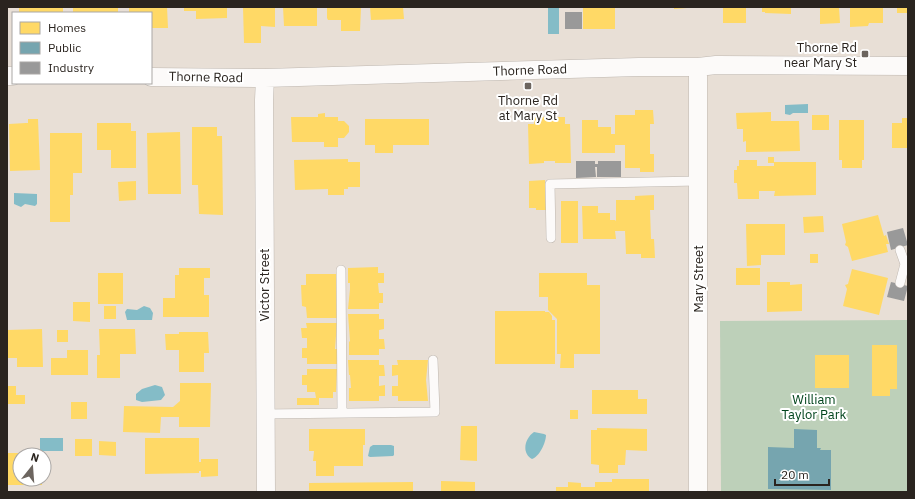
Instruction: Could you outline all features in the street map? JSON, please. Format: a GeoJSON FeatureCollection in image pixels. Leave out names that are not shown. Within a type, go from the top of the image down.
{"type":"FeatureCollection","features":[{"type":"Feature","properties":{"kind":"street","name":"Thorne Road"},"geometry":{"type":"LineString","coordinates":[[152,77],[265,78],[698,67],[716,65],[908,66]]}},
{"type":"Feature","properties":{"kind":"street","name":"Mary Street"},"geometry":{"type":"LineString","coordinates":[[698,67],[698,492]]}},
{"type":"Feature","properties":{"kind":"street","name":"Victor Street"},"geometry":{"type":"LineString","coordinates":[[265,78],[264,238],[266,492]]}},
{"type":"Feature","properties":{"kind":"lane"},"geometry":{"type":"LineString","coordinates":[[551,238],[550,184],[698,181]]}},
{"type":"Feature","properties":{"kind":"lane"},"geometry":{"type":"LineString","coordinates":[[900,250],[907,264],[900,282]]}},
{"type":"Feature","properties":{"kind":"lane"},"geometry":{"type":"LineString","coordinates":[[341,270],[342,413]]}},
{"type":"Feature","properties":{"kind":"lane"},"geometry":{"type":"LineString","coordinates":[[265,414],[435,412],[433,360]]}},
{"type":"Feature","properties":{"kind":"green space","name":"William Taylor Park"},"geometry":{"type":"Polygon","coordinates":[[[908,320],[908,492],[721,492],[720,321],[908,320]]]}},
{"type":"Feature","properties":{"kind":"water"},"geometry":{"type":"Polygon","coordinates":[[[548,7],[559,7],[559,34],[548,34],[548,7]]]}},
{"type":"Feature","properties":{"kind":"water"},"geometry":{"type":"Polygon","coordinates":[[[808,104],[808,113],[793,113],[790,115],[785,114],[785,105],[808,104]]]}},
{"type":"Feature","properties":{"kind":"water"},"geometry":{"type":"Polygon","coordinates":[[[14,193],[37,194],[37,204],[35,206],[25,204],[21,207],[14,204],[14,193]]]}},
{"type":"Feature","properties":{"kind":"water"},"geometry":{"type":"Polygon","coordinates":[[[144,306],[150,308],[153,313],[152,320],[127,320],[125,312],[127,309],[137,310],[144,306]]]}},
{"type":"Feature","properties":{"kind":"water"},"geometry":{"type":"Polygon","coordinates":[[[155,385],[162,387],[165,395],[161,400],[142,402],[136,400],[136,394],[142,389],[155,385]]]}},
{"type":"Feature","properties":{"kind":"water"},"geometry":{"type":"Polygon","coordinates":[[[534,432],[546,435],[542,449],[535,458],[532,459],[526,453],[525,449],[528,438],[534,432]]]}},
{"type":"Feature","properties":{"kind":"water"},"geometry":{"type":"Polygon","coordinates":[[[40,438],[63,438],[63,451],[52,451],[52,447],[40,447],[40,438]]]}},
{"type":"Feature","properties":{"kind":"water"},"geometry":{"type":"Polygon","coordinates":[[[373,445],[394,446],[394,455],[370,457],[368,456],[370,447],[373,445]]]}},
{"type":"Feature","properties":{"kind":"building: Homes"},"geometry":{"type":"Polygon","coordinates":[[[19,7],[63,7],[63,12],[19,12],[19,7]]]}},
{"type":"Feature","properties":{"kind":"building: Homes"},"geometry":{"type":"Polygon","coordinates":[[[73,7],[118,7],[118,12],[73,12],[73,7]]]}},
{"type":"Feature","properties":{"kind":"building: Homes"},"geometry":{"type":"Polygon","coordinates":[[[129,7],[167,7],[168,28],[152,28],[152,12],[129,12],[129,7]]]}},
{"type":"Feature","properties":{"kind":"building: Homes"},"geometry":{"type":"Polygon","coordinates":[[[184,7],[227,7],[227,18],[196,19],[196,11],[184,11],[184,7]]]}},
{"type":"Feature","properties":{"kind":"building: Homes"},"geometry":{"type":"Polygon","coordinates":[[[243,7],[275,7],[275,27],[261,26],[261,43],[244,43],[243,7]]]}},
{"type":"Feature","properties":{"kind":"building: Homes"},"geometry":{"type":"Polygon","coordinates":[[[283,7],[317,7],[317,26],[284,26],[283,7]]]}},
{"type":"Feature","properties":{"kind":"building: Homes"},"geometry":{"type":"Polygon","coordinates":[[[327,7],[361,7],[360,31],[341,31],[341,20],[328,20],[327,7]]]}},
{"type":"Feature","properties":{"kind":"building: Homes"},"geometry":{"type":"Polygon","coordinates":[[[370,7],[403,7],[404,19],[371,20],[370,7]]]}},
{"type":"Feature","properties":{"kind":"building: Homes"},"geometry":{"type":"Polygon","coordinates":[[[583,7],[615,7],[615,29],[583,29],[583,7]]]}},
{"type":"Feature","properties":{"kind":"building: Homes"},"geometry":{"type":"Polygon","coordinates":[[[674,7],[687,7],[687,8],[674,9],[674,7]]]}},
{"type":"Feature","properties":{"kind":"building: Homes"},"geometry":{"type":"Polygon","coordinates":[[[723,7],[746,7],[746,23],[723,23],[723,7]]]}},
{"type":"Feature","properties":{"kind":"building: Homes"},"geometry":{"type":"Polygon","coordinates":[[[762,7],[791,7],[791,14],[765,13],[762,12],[762,7]]]}},
{"type":"Feature","properties":{"kind":"building: Homes"},"geometry":{"type":"Polygon","coordinates":[[[820,7],[839,7],[840,23],[820,24],[820,7]]]}},
{"type":"Feature","properties":{"kind":"building: Homes"},"geometry":{"type":"Polygon","coordinates":[[[850,7],[883,7],[883,23],[869,23],[868,26],[850,27],[850,7]]]}},
{"type":"Feature","properties":{"kind":"building: Homes"},"geometry":{"type":"Polygon","coordinates":[[[897,7],[908,7],[908,13],[897,13],[897,7]]]}},
{"type":"Feature","properties":{"kind":"building: Homes"},"geometry":{"type":"Polygon","coordinates":[[[635,110],[653,110],[654,124],[650,124],[650,154],[654,154],[654,172],[640,172],[640,168],[625,168],[625,145],[615,145],[615,153],[582,153],[582,120],[598,120],[598,127],[611,127],[611,134],[615,134],[615,115],[635,115],[635,110]]]}},
{"type":"Feature","properties":{"kind":"building: Homes"},"geometry":{"type":"Polygon","coordinates":[[[771,112],[771,121],[799,121],[800,151],[746,152],[746,141],[743,142],[743,129],[737,129],[736,113],[771,112]]]}},
{"type":"Feature","properties":{"kind":"building: Homes"},"geometry":{"type":"Polygon","coordinates":[[[325,113],[325,117],[338,117],[338,121],[344,121],[349,126],[349,132],[344,138],[338,138],[338,147],[324,147],[324,142],[292,142],[291,117],[318,117],[318,114],[325,113]]]}},
{"type":"Feature","properties":{"kind":"building: Homes"},"geometry":{"type":"Polygon","coordinates":[[[812,115],[829,115],[829,130],[812,130],[812,115]]]}},
{"type":"Feature","properties":{"kind":"building: Homes"},"geometry":{"type":"Polygon","coordinates":[[[534,117],[565,117],[565,124],[570,124],[571,163],[544,161],[544,163],[529,164],[528,124],[534,124],[534,117]]]}},
{"type":"Feature","properties":{"kind":"building: Homes"},"geometry":{"type":"Polygon","coordinates":[[[902,118],[908,118],[908,148],[892,148],[892,123],[902,123],[902,118]]]}},
{"type":"Feature","properties":{"kind":"building: Homes"},"geometry":{"type":"Polygon","coordinates":[[[28,119],[38,119],[40,170],[10,171],[9,124],[28,123],[28,119]]]}},
{"type":"Feature","properties":{"kind":"building: Homes"},"geometry":{"type":"Polygon","coordinates":[[[365,119],[429,119],[429,145],[393,145],[393,153],[375,153],[375,145],[365,145],[365,119]]]}},
{"type":"Feature","properties":{"kind":"building: Homes"},"geometry":{"type":"Polygon","coordinates":[[[839,120],[864,120],[864,160],[862,160],[862,168],[842,168],[842,160],[839,160],[839,120]]]}},
{"type":"Feature","properties":{"kind":"building: Homes"},"geometry":{"type":"Polygon","coordinates":[[[97,123],[131,123],[131,131],[136,131],[136,168],[111,168],[111,150],[97,150],[97,123]]]}},
{"type":"Feature","properties":{"kind":"building: Homes"},"geometry":{"type":"Polygon","coordinates":[[[192,127],[217,127],[217,136],[222,136],[223,215],[199,214],[198,185],[192,185],[192,127]]]}},
{"type":"Feature","properties":{"kind":"building: Homes"},"geometry":{"type":"Polygon","coordinates":[[[180,132],[181,194],[148,194],[147,133],[180,132]]]}},
{"type":"Feature","properties":{"kind":"building: Homes"},"geometry":{"type":"Polygon","coordinates":[[[50,133],[82,133],[82,173],[73,173],[73,195],[70,195],[70,222],[50,222],[50,133]]]}},
{"type":"Feature","properties":{"kind":"building: Homes"},"geometry":{"type":"Polygon","coordinates":[[[768,157],[774,157],[774,163],[768,163],[768,157]]]}},
{"type":"Feature","properties":{"kind":"building: Homes"},"geometry":{"type":"Polygon","coordinates":[[[348,159],[348,162],[360,162],[360,187],[348,187],[348,189],[344,189],[344,195],[328,195],[328,189],[295,190],[294,160],[348,159]]]}},
{"type":"Feature","properties":{"kind":"building: Homes"},"geometry":{"type":"Polygon","coordinates":[[[739,160],[757,160],[757,166],[774,166],[774,162],[816,162],[816,195],[774,196],[775,191],[759,191],[759,199],[738,199],[737,183],[734,183],[734,170],[737,170],[737,166],[739,166],[739,160]]]}},
{"type":"Feature","properties":{"kind":"building: Homes"},"geometry":{"type":"Polygon","coordinates":[[[545,180],[546,210],[529,208],[529,181],[545,180]]]}},
{"type":"Feature","properties":{"kind":"building: Homes"},"geometry":{"type":"Polygon","coordinates":[[[136,181],[136,200],[119,201],[118,182],[136,181]]]}},
{"type":"Feature","properties":{"kind":"building: Homes"},"geometry":{"type":"Polygon","coordinates":[[[654,195],[654,210],[650,210],[651,239],[654,239],[655,258],[641,258],[641,254],[626,254],[625,231],[615,231],[616,239],[583,239],[582,206],[598,206],[598,213],[610,213],[610,220],[616,221],[616,200],[635,200],[635,196],[654,195]]]}},
{"type":"Feature","properties":{"kind":"building: Homes"},"geometry":{"type":"Polygon","coordinates":[[[561,201],[578,201],[578,243],[561,243],[561,201]]]}},
{"type":"Feature","properties":{"kind":"building: Homes"},"geometry":{"type":"Polygon","coordinates":[[[878,215],[884,236],[886,235],[889,244],[886,244],[888,252],[852,261],[848,247],[845,245],[846,242],[842,224],[878,215]]]}},
{"type":"Feature","properties":{"kind":"building: Homes"},"geometry":{"type":"Polygon","coordinates":[[[823,216],[824,232],[804,233],[803,217],[823,216]]]}},
{"type":"Feature","properties":{"kind":"building: Homes"},"geometry":{"type":"Polygon","coordinates":[[[746,224],[785,224],[785,255],[761,255],[761,265],[747,266],[746,224]]]}},
{"type":"Feature","properties":{"kind":"building: Homes"},"geometry":{"type":"Polygon","coordinates":[[[810,254],[818,254],[818,263],[810,263],[810,254]]]}},
{"type":"Feature","properties":{"kind":"building: Homes"},"geometry":{"type":"Polygon","coordinates":[[[378,267],[378,273],[384,273],[384,283],[378,283],[379,293],[383,293],[383,303],[379,303],[379,309],[348,309],[350,283],[348,283],[348,268],[378,267]]]}},
{"type":"Feature","properties":{"kind":"building: Homes"},"geometry":{"type":"Polygon","coordinates":[[[179,268],[210,268],[210,278],[204,278],[204,295],[209,295],[209,317],[163,317],[163,298],[175,298],[175,275],[179,275],[179,268]]]}},
{"type":"Feature","properties":{"kind":"building: Homes"},"geometry":{"type":"Polygon","coordinates":[[[736,268],[760,268],[760,285],[736,285],[736,268]]]}},
{"type":"Feature","properties":{"kind":"building: Homes"},"geometry":{"type":"Polygon","coordinates":[[[852,269],[888,278],[879,315],[843,306],[847,289],[845,285],[848,284],[852,269]]]}},
{"type":"Feature","properties":{"kind":"building: Homes"},"geometry":{"type":"Polygon","coordinates":[[[98,273],[123,273],[123,304],[98,304],[98,273]]]}},
{"type":"Feature","properties":{"kind":"building: Homes"},"geometry":{"type":"Polygon","coordinates":[[[539,273],[587,273],[587,285],[600,285],[600,354],[574,354],[574,368],[560,368],[561,354],[557,354],[557,319],[548,310],[548,297],[539,297],[539,273]]]}},
{"type":"Feature","properties":{"kind":"building: Homes"},"geometry":{"type":"Polygon","coordinates":[[[306,274],[337,274],[337,318],[307,318],[306,307],[302,306],[301,285],[306,285],[306,274]]]}},
{"type":"Feature","properties":{"kind":"building: Homes"},"geometry":{"type":"Polygon","coordinates":[[[767,282],[790,282],[790,285],[802,284],[802,311],[767,312],[767,282]]]}},
{"type":"Feature","properties":{"kind":"building: Homes"},"geometry":{"type":"Polygon","coordinates":[[[73,302],[90,302],[90,322],[73,321],[73,302]]]}},
{"type":"Feature","properties":{"kind":"building: Homes"},"geometry":{"type":"Polygon","coordinates":[[[104,306],[116,306],[116,319],[104,319],[104,306]]]}},
{"type":"Feature","properties":{"kind":"building: Homes"},"geometry":{"type":"Polygon","coordinates":[[[495,311],[549,312],[552,316],[552,320],[555,320],[555,364],[495,364],[495,311]]]}},
{"type":"Feature","properties":{"kind":"building: Homes"},"geometry":{"type":"Polygon","coordinates":[[[348,314],[379,314],[379,319],[384,319],[384,329],[379,330],[379,339],[384,339],[385,349],[379,349],[379,355],[349,355],[350,341],[348,314]]]}},
{"type":"Feature","properties":{"kind":"building: Homes"},"geometry":{"type":"Polygon","coordinates":[[[306,323],[337,323],[335,349],[337,349],[337,364],[307,364],[307,358],[302,358],[302,348],[307,348],[307,338],[302,338],[301,328],[307,328],[306,323]]]}},
{"type":"Feature","properties":{"kind":"building: Homes"},"geometry":{"type":"Polygon","coordinates":[[[42,329],[43,367],[17,367],[17,358],[7,358],[7,330],[42,329]]]}},
{"type":"Feature","properties":{"kind":"building: Homes"},"geometry":{"type":"Polygon","coordinates":[[[99,329],[135,329],[136,354],[120,354],[120,378],[97,378],[97,355],[100,355],[99,329]]]}},
{"type":"Feature","properties":{"kind":"building: Homes"},"geometry":{"type":"Polygon","coordinates":[[[57,330],[68,330],[68,342],[57,342],[57,330]]]}},
{"type":"Feature","properties":{"kind":"building: Homes"},"geometry":{"type":"Polygon","coordinates":[[[179,332],[208,332],[209,353],[204,353],[204,372],[179,372],[179,350],[166,350],[165,334],[179,334],[179,332]]]}},
{"type":"Feature","properties":{"kind":"building: Homes"},"geometry":{"type":"Polygon","coordinates":[[[872,345],[897,345],[897,389],[890,389],[890,396],[872,396],[872,345]]]}},
{"type":"Feature","properties":{"kind":"building: Homes"},"geometry":{"type":"Polygon","coordinates":[[[67,350],[88,350],[88,375],[51,375],[51,358],[67,358],[67,350]]]}},
{"type":"Feature","properties":{"kind":"building: Homes"},"geometry":{"type":"Polygon","coordinates":[[[815,355],[849,355],[849,388],[815,388],[815,355]]]}},
{"type":"Feature","properties":{"kind":"building: Homes"},"geometry":{"type":"Polygon","coordinates":[[[348,360],[379,360],[379,365],[384,365],[385,376],[379,376],[379,386],[385,385],[385,396],[379,396],[379,401],[349,401],[349,388],[351,388],[348,360]]]}},
{"type":"Feature","properties":{"kind":"building: Homes"},"geometry":{"type":"Polygon","coordinates":[[[397,360],[428,360],[426,380],[428,401],[398,401],[398,396],[392,396],[392,386],[398,386],[398,375],[392,376],[392,365],[398,365],[397,360]]]}},
{"type":"Feature","properties":{"kind":"building: Homes"},"geometry":{"type":"Polygon","coordinates":[[[307,369],[337,369],[336,392],[333,392],[333,398],[319,398],[319,405],[297,405],[297,398],[316,398],[315,392],[307,392],[307,385],[302,385],[302,375],[307,375],[307,369]]]}},
{"type":"Feature","properties":{"kind":"building: Homes"},"geometry":{"type":"Polygon","coordinates":[[[180,383],[211,383],[210,427],[179,427],[179,417],[161,417],[160,433],[123,432],[124,406],[173,407],[180,401],[180,383]]]}},
{"type":"Feature","properties":{"kind":"building: Homes"},"geometry":{"type":"Polygon","coordinates":[[[7,386],[16,386],[16,395],[25,395],[25,404],[7,404],[7,386]]]}},
{"type":"Feature","properties":{"kind":"building: Homes"},"geometry":{"type":"Polygon","coordinates":[[[592,390],[638,390],[638,399],[647,399],[647,414],[592,414],[592,390]]]}},
{"type":"Feature","properties":{"kind":"building: Homes"},"geometry":{"type":"Polygon","coordinates":[[[71,402],[87,402],[87,419],[71,419],[71,402]]]}},
{"type":"Feature","properties":{"kind":"building: Homes"},"geometry":{"type":"Polygon","coordinates":[[[570,410],[578,410],[578,419],[570,419],[570,410]]]}},
{"type":"Feature","properties":{"kind":"building: Homes"},"geometry":{"type":"Polygon","coordinates":[[[461,426],[477,426],[477,461],[460,460],[461,426]]]}},
{"type":"Feature","properties":{"kind":"building: Homes"},"geometry":{"type":"Polygon","coordinates":[[[597,428],[647,429],[647,451],[626,450],[625,465],[618,465],[618,473],[599,473],[599,465],[591,464],[591,430],[597,430],[597,428]]]}},
{"type":"Feature","properties":{"kind":"building: Homes"},"geometry":{"type":"Polygon","coordinates":[[[309,429],[365,429],[363,466],[334,466],[334,476],[316,476],[316,461],[313,461],[314,451],[309,451],[309,429]]]}},
{"type":"Feature","properties":{"kind":"building: Homes"},"geometry":{"type":"Polygon","coordinates":[[[145,438],[199,438],[199,462],[201,462],[201,459],[218,459],[218,476],[201,477],[201,471],[199,471],[199,473],[145,474],[145,438]]]}},
{"type":"Feature","properties":{"kind":"building: Homes"},"geometry":{"type":"Polygon","coordinates":[[[75,439],[92,439],[92,456],[75,456],[75,439]]]}},
{"type":"Feature","properties":{"kind":"building: Homes"},"geometry":{"type":"Polygon","coordinates":[[[99,441],[116,442],[116,456],[99,455],[99,441]]]}},
{"type":"Feature","properties":{"kind":"building: Homes"},"geometry":{"type":"Polygon","coordinates":[[[7,453],[12,453],[12,485],[7,485],[7,453]]]}},
{"type":"Feature","properties":{"kind":"building: Homes"},"geometry":{"type":"Polygon","coordinates":[[[612,479],[649,479],[649,492],[556,492],[556,487],[568,487],[568,482],[581,483],[581,487],[595,487],[595,482],[612,482],[612,479]]]}},
{"type":"Feature","properties":{"kind":"building: Homes"},"geometry":{"type":"Polygon","coordinates":[[[441,481],[475,482],[475,492],[441,492],[441,481]]]}},
{"type":"Feature","properties":{"kind":"building: Homes"},"geometry":{"type":"Polygon","coordinates":[[[413,482],[413,492],[309,492],[309,483],[413,482]]]}},
{"type":"Feature","properties":{"kind":"building: Homes"},"geometry":{"type":"Polygon","coordinates":[[[526,491],[526,492],[502,492],[526,491]]]}},
{"type":"Feature","properties":{"kind":"building: Public"},"geometry":{"type":"Polygon","coordinates":[[[794,429],[817,430],[817,448],[821,448],[820,450],[831,450],[831,490],[768,489],[768,447],[794,448],[794,429]]]}},
{"type":"Feature","properties":{"kind":"building: Industry"},"geometry":{"type":"Polygon","coordinates":[[[565,12],[582,12],[582,29],[565,29],[565,12]]]}},
{"type":"Feature","properties":{"kind":"building: Industry"},"geometry":{"type":"Polygon","coordinates":[[[576,161],[595,161],[595,164],[598,164],[598,161],[621,161],[621,177],[597,177],[597,167],[595,167],[596,177],[576,178],[576,161]]]}},
{"type":"Feature","properties":{"kind":"building: Industry"},"geometry":{"type":"Polygon","coordinates":[[[903,228],[908,245],[891,250],[887,232],[903,228]]]}},
{"type":"Feature","properties":{"kind":"building: Industry"},"geometry":{"type":"Polygon","coordinates":[[[891,282],[908,286],[904,301],[887,297],[891,282]]]}},
{"type":"Feature","properties":{"kind":"place","name":"Thorne Rd near Mary St"},"geometry":{"type":"Point","coordinates":[865,54]}},
{"type":"Feature","properties":{"kind":"place","name":"Thorne Rd at Mary St"},"geometry":{"type":"Point","coordinates":[528,86]}}]}
